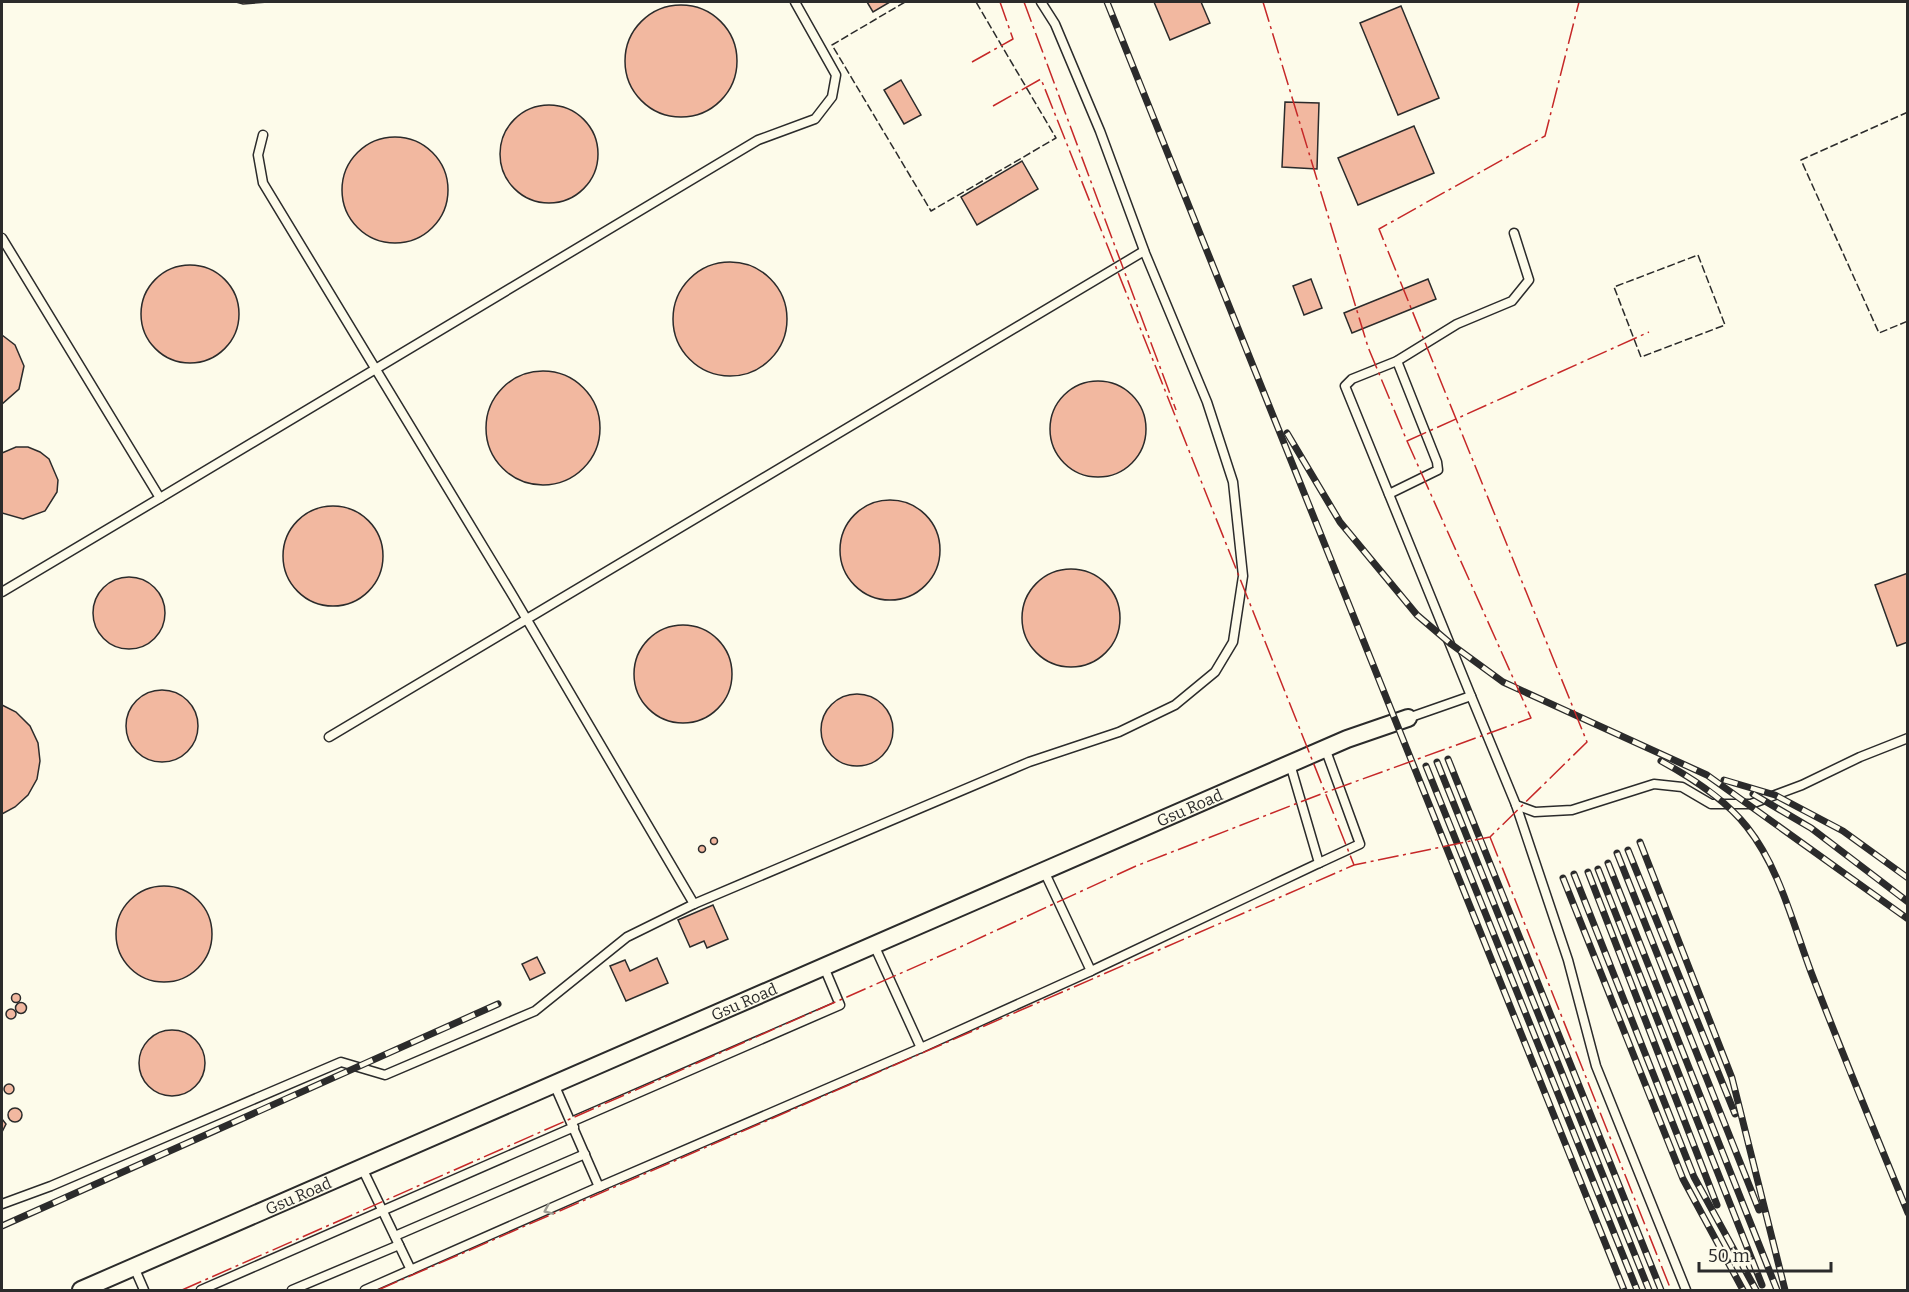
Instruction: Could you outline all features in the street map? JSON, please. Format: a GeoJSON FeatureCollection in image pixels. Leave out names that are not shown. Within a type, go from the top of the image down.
{"type":"FeatureCollection","features":[{"type":"Feature","properties":{"kind":"street","name":"Gsu Road"},"geometry":{"type":"LineString","coordinates":[[81,1290],[107,1285],[134,1267],[1325,748],[1407,718]]}},
{"type":"Feature","properties":{"kind":"lane"},"geometry":{"type":"LineString","coordinates":[[2,592],[758,140],[815,119],[832,97],[836,75],[795,2]]}},
{"type":"Feature","properties":{"kind":"lane"},"geometry":{"type":"LineString","coordinates":[[2,1204],[51,1186],[341,1062],[385,1075],[535,1011],[627,937],[694,904],[1029,762],[1119,732],[1175,705],[1215,672],[1233,642],[1243,576],[1233,482],[1207,402],[1144,251],[1100,131],[1055,24],[1041,2]]}},
{"type":"Feature","properties":{"kind":"lane"},"geometry":{"type":"LineString","coordinates":[[263,135],[258,155],[263,183],[526,619],[694,904]]}},
{"type":"Feature","properties":{"kind":"lane"},"geometry":{"type":"LineString","coordinates":[[1514,233],[1529,280],[1512,301],[1457,324],[1397,361],[1352,379],[1346,386],[1516,805],[1568,960],[1596,1066],[1686,1290]]}},
{"type":"Feature","properties":{"kind":"lane"},"geometry":{"type":"LineString","coordinates":[[2,238],[160,498]]}},
{"type":"Feature","properties":{"kind":"lane"},"geometry":{"type":"LineString","coordinates":[[2,256],[10,251]]}},
{"type":"Feature","properties":{"kind":"lane"},"geometry":{"type":"LineString","coordinates":[[329,737],[1144,251]]}},
{"type":"Feature","properties":{"kind":"lane"},"geometry":{"type":"LineString","coordinates":[[1389,494],[1438,470],[1437,462],[1397,361]]}},
{"type":"Feature","properties":{"kind":"lane"},"geometry":{"type":"LineString","coordinates":[[1407,718],[1471,696]]}},
{"type":"Feature","properties":{"kind":"lane"},"geometry":{"type":"LineString","coordinates":[[1516,805],[1535,812],[1572,810],[1654,784],[1682,787],[1711,804],[1751,804],[1802,785],[1860,757],[1908,738]]}},
{"type":"Feature","properties":{"kind":"lane"},"geometry":{"type":"LineString","coordinates":[[365,1290],[921,1048],[1091,971],[1360,844],[1325,748]]}},
{"type":"Feature","properties":{"kind":"lane"},"geometry":{"type":"LineString","coordinates":[[1290,764],[1319,863]]}},
{"type":"Feature","properties":{"kind":"lane"},"geometry":{"type":"LineString","coordinates":[[1044,871],[1091,971]]}},
{"type":"Feature","properties":{"kind":"lane"},"geometry":{"type":"LineString","coordinates":[[874,945],[921,1048]]}},
{"type":"Feature","properties":{"kind":"lane"},"geometry":{"type":"LineString","coordinates":[[201,1290],[383,1211],[840,1005],[824,967]]}},
{"type":"Feature","properties":{"kind":"lane"},"geometry":{"type":"LineString","coordinates":[[554,1084],[601,1186]]}},
{"type":"Feature","properties":{"kind":"lane"},"geometry":{"type":"LineString","coordinates":[[292,1290],[585,1154]]}},
{"type":"Feature","properties":{"kind":"lane"},"geometry":{"type":"LineString","coordinates":[[362,1168],[411,1270]]}},
{"type":"Feature","properties":{"kind":"lane"},"geometry":{"type":"LineString","coordinates":[[134,1267],[144,1290]]}},
{"type":"Feature","properties":{"kind":"building"},"geometry":{"type":"Polygon","coordinates":[[[236,2],[268,2],[243,4],[236,2]]]}},
{"type":"Feature","properties":{"kind":"building"},"geometry":{"type":"Polygon","coordinates":[[[867,2],[890,2],[873,12],[867,2]]]}},
{"type":"Feature","properties":{"kind":"building"},"geometry":{"type":"Polygon","coordinates":[[[1154,2],[1201,2],[1210,23],[1170,40],[1154,2]]]}},
{"type":"Feature","properties":{"kind":"building"},"geometry":{"type":"Polygon","coordinates":[[[681,5],[703,9],[721,21],[733,39],[737,61],[733,83],[721,101],[703,113],[681,117],[659,113],[641,101],[629,83],[625,61],[629,39],[641,21],[659,9],[681,5]]]}},
{"type":"Feature","properties":{"kind":"building"},"geometry":{"type":"Polygon","coordinates":[[[1401,6],[1439,98],[1398,115],[1360,23],[1401,6]]]}},
{"type":"Feature","properties":{"kind":"building"},"geometry":{"type":"Polygon","coordinates":[[[901,80],[921,115],[904,124],[884,90],[901,80]]]}},
{"type":"Feature","properties":{"kind":"building"},"geometry":{"type":"Polygon","coordinates":[[[1285,102],[1319,103],[1317,169],[1282,167],[1285,102]]]}},
{"type":"Feature","properties":{"kind":"building"},"geometry":{"type":"Polygon","coordinates":[[[549,105],[568,109],[583,120],[594,135],[598,154],[594,173],[583,188],[568,199],[549,203],[530,199],[515,188],[504,173],[500,154],[504,135],[515,120],[530,109],[549,105]]]}},
{"type":"Feature","properties":{"kind":"building"},"geometry":{"type":"Polygon","coordinates":[[[1414,126],[1434,173],[1358,205],[1338,158],[1414,126]]]}},
{"type":"Feature","properties":{"kind":"building"},"geometry":{"type":"Polygon","coordinates":[[[395,137],[415,141],[433,152],[444,170],[448,190],[444,210],[433,228],[415,239],[395,243],[375,239],[357,228],[346,210],[342,190],[346,170],[357,152],[375,141],[395,137]]]}},
{"type":"Feature","properties":{"kind":"building"},"geometry":{"type":"Polygon","coordinates":[[[1022,161],[1038,189],[977,225],[961,197],[1022,161]]]}},
{"type":"Feature","properties":{"kind":"building"},"geometry":{"type":"Polygon","coordinates":[[[730,262],[752,267],[770,279],[782,297],[787,319],[782,341],[770,359],[752,371],[730,376],[708,371],[690,359],[678,341],[673,319],[678,297],[690,279],[708,267],[730,262]]]}},
{"type":"Feature","properties":{"kind":"building"},"geometry":{"type":"Polygon","coordinates":[[[190,265],[200,266],[217,273],[231,287],[238,304],[238,324],[231,341],[217,355],[200,362],[190,363],[180,362],[163,355],[149,341],[142,324],[141,314],[142,304],[149,287],[163,273],[180,266],[190,265]]]}},
{"type":"Feature","properties":{"kind":"building"},"geometry":{"type":"Polygon","coordinates":[[[1311,279],[1322,308],[1304,315],[1293,286],[1311,279]]]}},
{"type":"Feature","properties":{"kind":"building"},"geometry":{"type":"Polygon","coordinates":[[[1428,279],[1436,299],[1352,333],[1344,313],[1428,279]]]}},
{"type":"Feature","properties":{"kind":"building"},"geometry":{"type":"Polygon","coordinates":[[[2,335],[15,345],[24,366],[19,389],[2,404],[2,335]]]}},
{"type":"Feature","properties":{"kind":"building"},"geometry":{"type":"Polygon","coordinates":[[[543,371],[565,376],[583,388],[595,406],[600,428],[595,450],[583,468],[565,480],[543,485],[521,480],[503,468],[491,450],[486,428],[491,406],[503,388],[521,376],[543,371]]]}},
{"type":"Feature","properties":{"kind":"building"},"geometry":{"type":"Polygon","coordinates":[[[1098,381],[1116,385],[1132,395],[1142,411],[1146,429],[1142,447],[1132,463],[1116,473],[1098,477],[1080,473],[1064,463],[1054,447],[1050,429],[1054,411],[1064,395],[1080,385],[1098,381]]]}},
{"type":"Feature","properties":{"kind":"building"},"geometry":{"type":"Polygon","coordinates":[[[16,447],[28,447],[49,459],[58,480],[57,492],[45,511],[23,519],[2,513],[2,453],[16,447]]]}},
{"type":"Feature","properties":{"kind":"building"},"geometry":{"type":"Polygon","coordinates":[[[890,500],[909,504],[925,515],[936,531],[940,550],[936,569],[925,585],[909,596],[890,600],[871,596],[855,585],[844,569],[840,550],[844,531],[855,515],[871,504],[890,500]]]}},
{"type":"Feature","properties":{"kind":"building"},"geometry":{"type":"Polygon","coordinates":[[[333,506],[352,510],[368,521],[379,537],[383,556],[379,575],[368,591],[352,602],[333,606],[314,602],[298,591],[287,575],[283,556],[287,537],[298,521],[314,510],[333,506]]]}},
{"type":"Feature","properties":{"kind":"building"},"geometry":{"type":"Polygon","coordinates":[[[1071,569],[1090,572],[1106,583],[1117,599],[1120,618],[1117,637],[1106,653],[1090,664],[1071,667],[1052,664],[1036,653],[1025,637],[1022,618],[1025,599],[1036,583],[1052,572],[1071,569]]]}},
{"type":"Feature","properties":{"kind":"building"},"geometry":{"type":"Polygon","coordinates":[[[1908,573],[1908,642],[1897,646],[1875,585],[1908,573]]]}},
{"type":"Feature","properties":{"kind":"building"},"geometry":{"type":"Polygon","coordinates":[[[129,577],[143,580],[155,587],[162,599],[165,613],[162,627],[155,639],[143,646],[129,649],[115,646],[103,639],[96,627],[93,613],[96,599],[103,587],[115,580],[129,577]]]}},
{"type":"Feature","properties":{"kind":"building"},"geometry":{"type":"Polygon","coordinates":[[[683,625],[702,629],[717,640],[728,655],[732,674],[728,693],[717,708],[702,719],[683,723],[664,719],[649,708],[638,693],[634,674],[638,655],[649,640],[664,629],[683,625]]]}},
{"type":"Feature","properties":{"kind":"building"},"geometry":{"type":"Polygon","coordinates":[[[162,690],[182,696],[192,706],[198,726],[192,746],[182,756],[162,762],[142,756],[132,746],[126,726],[132,706],[142,696],[162,690]]]}},
{"type":"Feature","properties":{"kind":"building"},"geometry":{"type":"Polygon","coordinates":[[[857,694],[871,697],[883,704],[890,716],[893,730],[890,744],[883,756],[871,763],[857,766],[843,763],[831,756],[824,744],[821,730],[824,716],[831,704],[843,697],[857,694]]]}},
{"type":"Feature","properties":{"kind":"building"},"geometry":{"type":"Polygon","coordinates":[[[2,705],[16,712],[30,726],[38,743],[40,761],[37,779],[28,795],[15,807],[2,814],[2,705]]]}},
{"type":"Feature","properties":{"kind":"building"},"geometry":{"type":"Polygon","coordinates":[[[714,837],[718,841],[714,845],[710,841],[714,837]]]}},
{"type":"Feature","properties":{"kind":"building"},"geometry":{"type":"Polygon","coordinates":[[[702,845],[706,849],[702,853],[698,849],[702,845]]]}},
{"type":"Feature","properties":{"kind":"building"},"geometry":{"type":"Polygon","coordinates":[[[164,886],[182,890],[198,900],[208,916],[212,934],[208,952],[198,968],[182,978],[164,982],[146,978],[130,968],[120,952],[116,934],[120,916],[130,900],[146,890],[164,886]]]}},
{"type":"Feature","properties":{"kind":"building"},"geometry":{"type":"Polygon","coordinates":[[[713,905],[728,939],[707,948],[704,941],[690,947],[678,920],[713,905]]]}},
{"type":"Feature","properties":{"kind":"building"},"geometry":{"type":"Polygon","coordinates":[[[537,957],[545,973],[530,980],[522,964],[537,957]]]}},
{"type":"Feature","properties":{"kind":"building"},"geometry":{"type":"Polygon","coordinates":[[[657,958],[668,983],[626,1001],[610,966],[625,960],[630,971],[657,958]]]}},
{"type":"Feature","properties":{"kind":"building"},"geometry":{"type":"Polygon","coordinates":[[[16,993],[21,998],[16,1003],[11,998],[16,993]]]}},
{"type":"Feature","properties":{"kind":"building"},"geometry":{"type":"Polygon","coordinates":[[[21,1003],[25,1004],[25,1012],[21,1013],[17,1012],[16,1008],[17,1004],[21,1003]]]}},
{"type":"Feature","properties":{"kind":"building"},"geometry":{"type":"Polygon","coordinates":[[[11,1009],[15,1010],[15,1018],[11,1019],[7,1018],[6,1014],[7,1010],[11,1009]]]}},
{"type":"Feature","properties":{"kind":"building"},"geometry":{"type":"Polygon","coordinates":[[[172,1030],[185,1033],[195,1040],[202,1050],[205,1063],[202,1076],[195,1086],[185,1093],[172,1096],[159,1093],[149,1086],[142,1076],[139,1063],[142,1050],[149,1040],[159,1033],[172,1030]]]}},
{"type":"Feature","properties":{"kind":"building"},"geometry":{"type":"Polygon","coordinates":[[[9,1084],[13,1085],[13,1093],[9,1094],[5,1093],[4,1089],[5,1085],[9,1084]]]}},
{"type":"Feature","properties":{"kind":"building"},"geometry":{"type":"Polygon","coordinates":[[[12,1108],[18,1108],[22,1115],[18,1122],[12,1122],[8,1118],[8,1112],[12,1108]]]}},
{"type":"Feature","properties":{"kind":"building"},"geometry":{"type":"Polygon","coordinates":[[[2,1119],[6,1124],[2,1132],[2,1119]]]}},
{"type":"Feature","properties":{"kind":"railway"},"geometry":{"type":"LineString","coordinates":[[1107,2],[1624,1290]]}},
{"type":"Feature","properties":{"kind":"railway"},"geometry":{"type":"LineString","coordinates":[[1287,433],[1340,522],[1417,615],[1451,644],[1503,682],[1707,775],[1908,919]]}},
{"type":"Feature","properties":{"kind":"railway"},"geometry":{"type":"LineString","coordinates":[[1448,759],[1661,1290]]}},
{"type":"Feature","properties":{"kind":"railway"},"geometry":{"type":"LineString","coordinates":[[1661,761],[1696,782],[1729,807],[1747,827],[1768,860],[1908,1213]]}},
{"type":"Feature","properties":{"kind":"railway"},"geometry":{"type":"LineString","coordinates":[[1437,762],[1649,1290]]}},
{"type":"Feature","properties":{"kind":"railway"},"geometry":{"type":"LineString","coordinates":[[1426,766],[1637,1290]]}},
{"type":"Feature","properties":{"kind":"railway"},"geometry":{"type":"LineString","coordinates":[[1724,780],[1775,795],[1843,831],[1908,878]]}},
{"type":"Feature","properties":{"kind":"railway"},"geometry":{"type":"LineString","coordinates":[[1753,794],[1811,828],[1908,902]]}},
{"type":"Feature","properties":{"kind":"railway"},"geometry":{"type":"LineString","coordinates":[[1640,842],[1732,1078],[1785,1290]]}},
{"type":"Feature","properties":{"kind":"railway"},"geometry":{"type":"LineString","coordinates":[[1628,850],[1735,1114]]}},
{"type":"Feature","properties":{"kind":"railway"},"geometry":{"type":"LineString","coordinates":[[1617,853],[1759,1210]]}},
{"type":"Feature","properties":{"kind":"railway"},"geometry":{"type":"LineString","coordinates":[[1608,863],[1777,1290]]}},
{"type":"Feature","properties":{"kind":"railway"},"geometry":{"type":"LineString","coordinates":[[1598,869],[1762,1285]]}},
{"type":"Feature","properties":{"kind":"railway"},"geometry":{"type":"LineString","coordinates":[[1588,872],[1717,1205]]}},
{"type":"Feature","properties":{"kind":"railway"},"geometry":{"type":"LineString","coordinates":[[1574,874],[1694,1177],[1756,1290]]}},
{"type":"Feature","properties":{"kind":"railway"},"geometry":{"type":"LineString","coordinates":[[1563,878],[1683,1179],[1743,1290]]}},
{"type":"Feature","properties":{"kind":"railway"},"geometry":{"type":"LineString","coordinates":[[2,1226],[498,1004]]}},
{"type":"Feature","properties":{"kind":"fence"},"geometry":{"type":"LineString","coordinates":[[905,2],[832,45],[931,211],[1056,138],[976,2]]}},
{"type":"Feature","properties":{"kind":"fence"},"geometry":{"type":"LineString","coordinates":[[1908,112],[1801,160],[1879,333],[1908,321]]}},
{"type":"Feature","properties":{"kind":"fence"},"geometry":{"type":"LineString","coordinates":[[1698,255],[1725,325],[1641,357],[1614,287],[1698,255]]}},
{"type":"Feature","properties":{"kind":"power"},"geometry":{"type":"LineString","coordinates":[[972,62],[1013,39],[1000,2]]}},
{"type":"Feature","properties":{"kind":"power"},"geometry":{"type":"LineString","coordinates":[[1024,2],[1176,410]]}},
{"type":"Feature","properties":{"kind":"power"},"geometry":{"type":"LineString","coordinates":[[182,1290],[958,948],[1136,866],[1321,794],[1531,718],[1407,441],[1368,347],[1263,2]]}},
{"type":"Feature","properties":{"kind":"power"},"geometry":{"type":"LineString","coordinates":[[378,1290],[1354,865],[1490,837],[1587,742],[1379,229],[1545,136],[1579,2]]}},
{"type":"Feature","properties":{"kind":"power"},"geometry":{"type":"LineString","coordinates":[[993,106],[1041,79],[1354,865]]}},
{"type":"Feature","properties":{"kind":"power"},"geometry":{"type":"LineString","coordinates":[[1407,441],[1649,332]]}},
{"type":"Feature","properties":{"kind":"power"},"geometry":{"type":"LineString","coordinates":[[1490,837],[1671,1290]]}}]}
